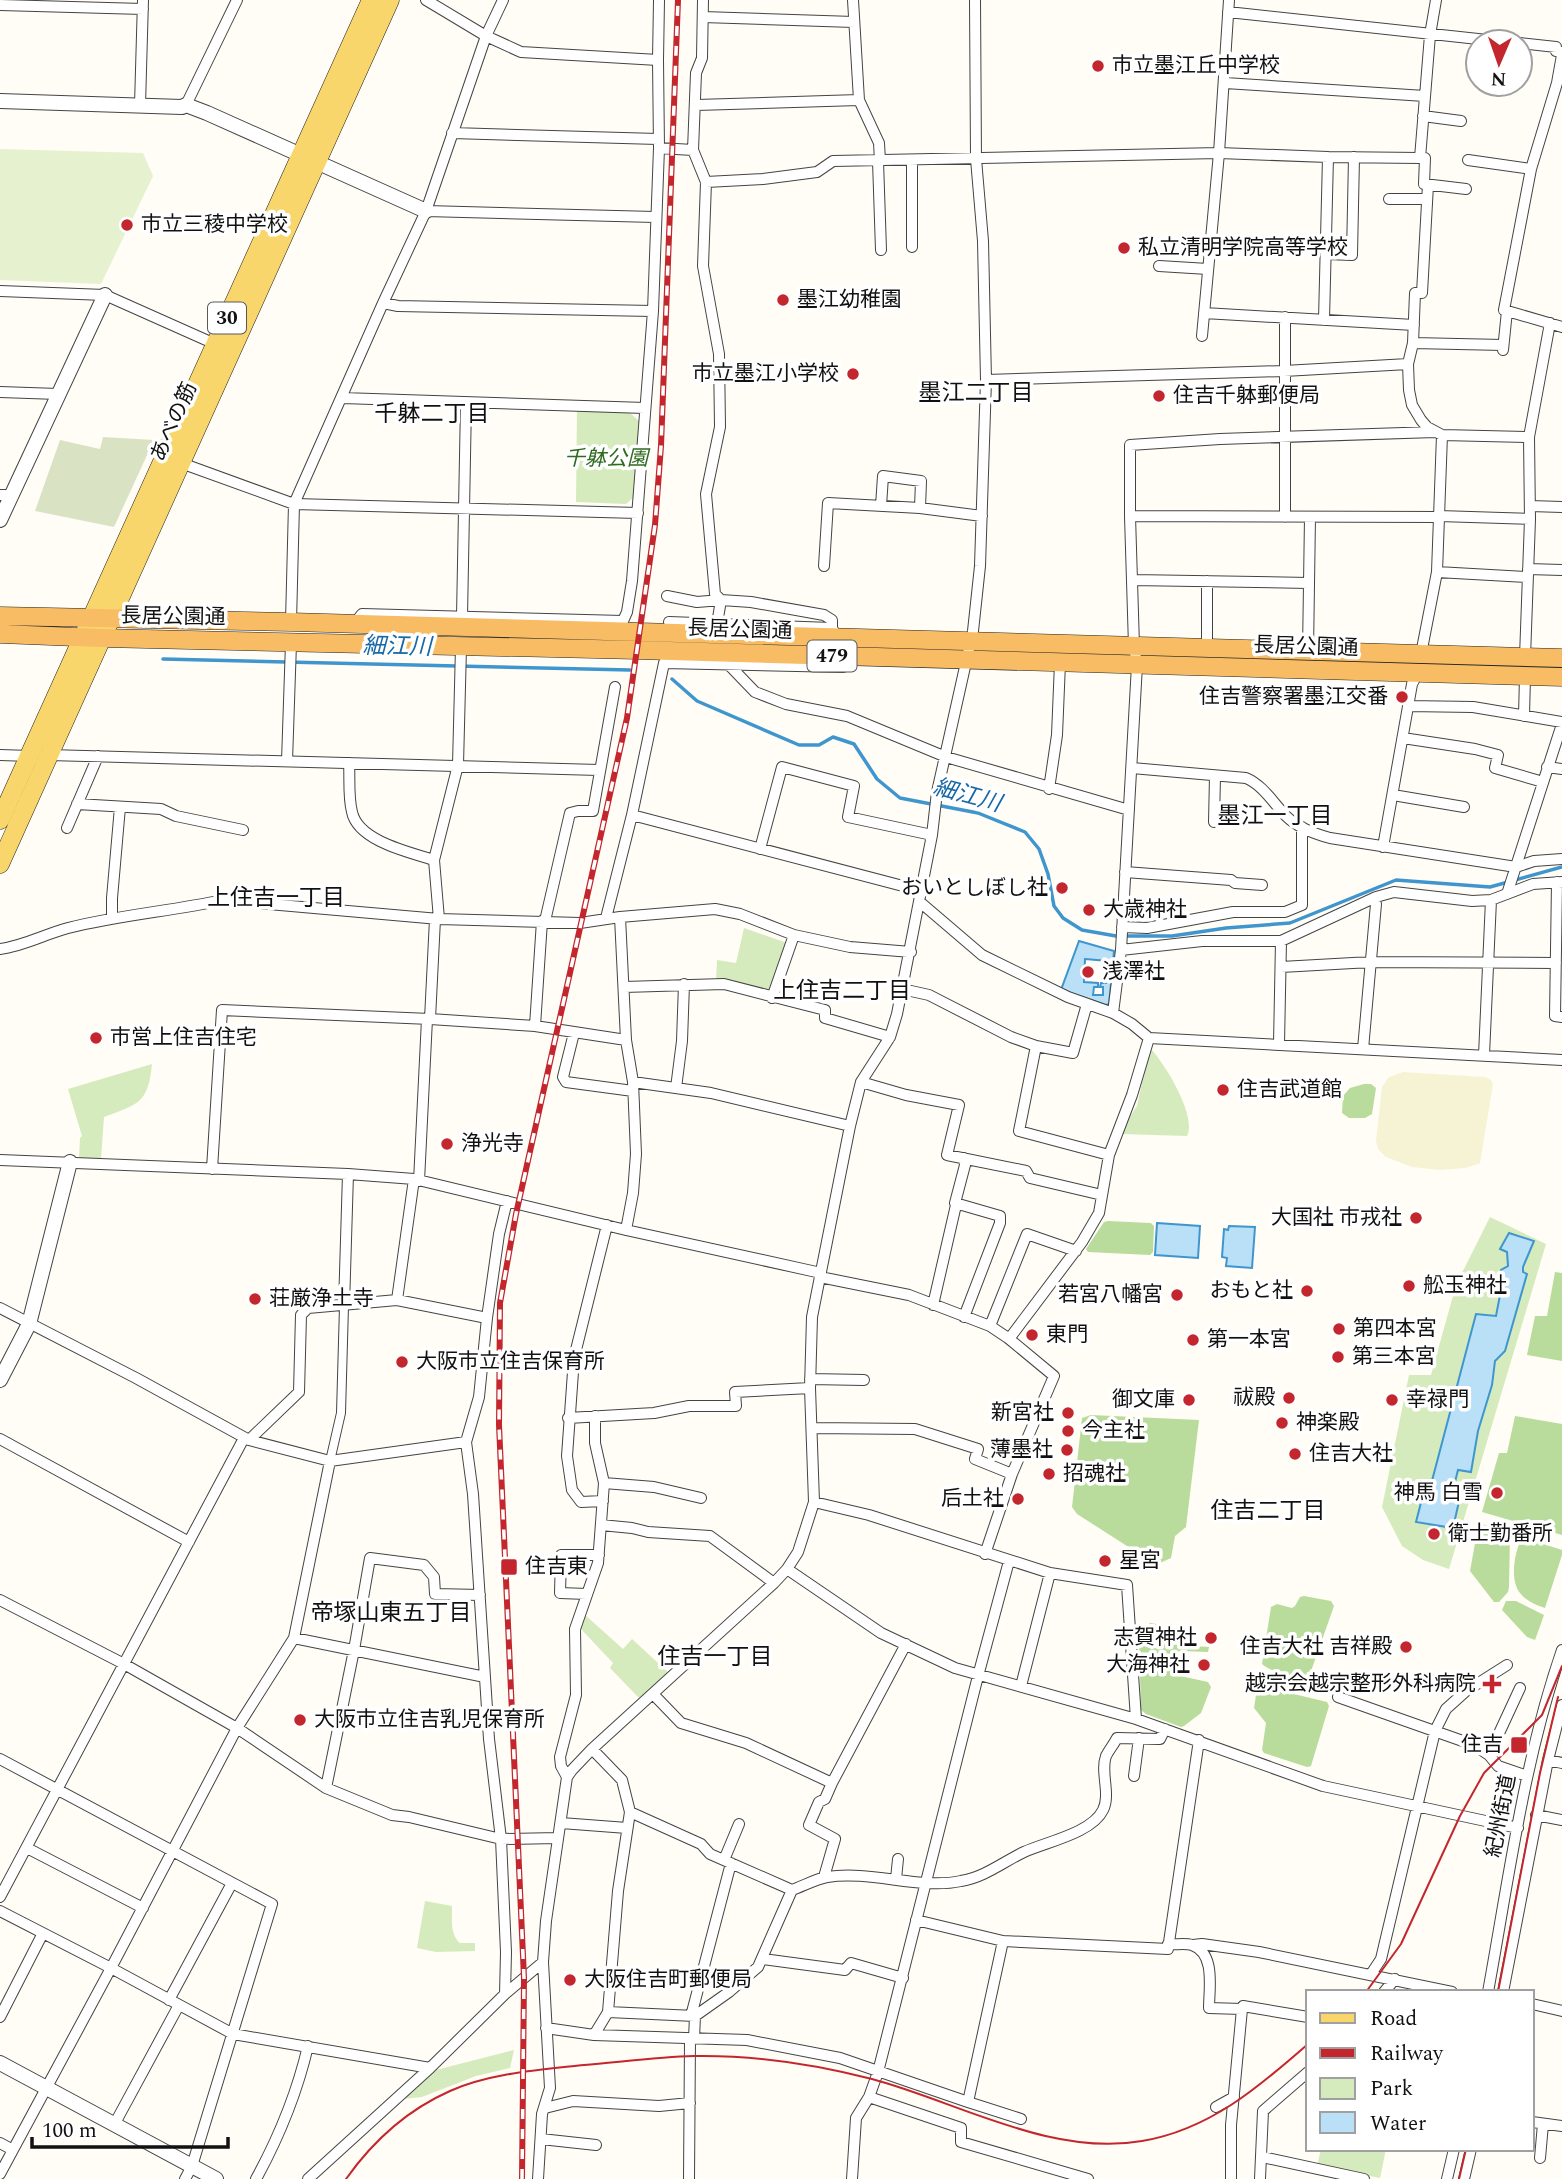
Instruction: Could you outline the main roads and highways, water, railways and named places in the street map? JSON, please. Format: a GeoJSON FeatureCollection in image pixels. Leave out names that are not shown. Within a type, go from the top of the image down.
{"type":"FeatureCollection","features":[{"type":"Feature","properties":{"kind":"highway","name":"長居公園通"},"geometry":{"type":"LineString","coordinates":[[0,617],[835,634],[970,642],[1562,658]]}},
{"type":"Feature","properties":{"kind":"highway","name":"長居公園通"},"geometry":{"type":"LineString","coordinates":[[0,634],[83,636],[291,649],[850,657],[1562,677]]}},
{"type":"Feature","properties":{"kind":"main road","name":"あべの筋"},"geometry":{"type":"LineString","coordinates":[[0,864],[181,463],[308,160],[371,0]]}},
{"type":"Feature","properties":{"kind":"main road","name":"あべの筋"},"geometry":{"type":"LineString","coordinates":[[0,820],[215,344],[390,0]]}},
{"type":"Feature","properties":{"kind":"water"},"geometry":{"type":"Polygon","coordinates":[[[1079,941],[1114,951],[1109,1004],[1061,990],[1079,941]],[[1085,959],[1084,982],[1098,983],[1098,987],[1094,987],[1093,995],[1103,995],[1103,987],[1100,987],[1101,983],[1106,983],[1108,961],[1085,959]]]}},
{"type":"Feature","properties":{"kind":"water"},"geometry":{"type":"Polygon","coordinates":[[[1157,1223],[1200,1226],[1198,1258],[1155,1255],[1157,1223]]]}},
{"type":"Feature","properties":{"kind":"water"},"geometry":{"type":"Polygon","coordinates":[[[1229,1226],[1255,1227],[1252,1268],[1226,1266],[1227,1258],[1222,1257],[1224,1229],[1228,1230],[1229,1226]]]}},
{"type":"Feature","properties":{"kind":"water"},"geometry":{"type":"Polygon","coordinates":[[[1509,1233],[1534,1241],[1523,1267],[1523,1272],[1527,1274],[1505,1351],[1495,1361],[1492,1385],[1478,1431],[1471,1472],[1458,1470],[1452,1494],[1460,1497],[1453,1528],[1416,1522],[1424,1491],[1429,1492],[1476,1314],[1496,1316],[1501,1290],[1497,1288],[1501,1270],[1508,1266],[1507,1252],[1500,1249],[1509,1233]]]}},
{"type":"Feature","properties":{"kind":"waterway","name":"細江川"},"geometry":{"type":"LineString","coordinates":[[163,659],[630,670]]}},
{"type":"Feature","properties":{"kind":"waterway","name":"細江川"},"geometry":{"type":"LineString","coordinates":[[672,679],[697,701],[799,745],[819,745],[833,737],[854,744],[877,779],[900,798],[978,813],[1025,832],[1039,849],[1048,874],[1054,906],[1063,918],[1082,930],[1116,936],[1172,936],[1290,923],[1396,880],[1490,887],[1562,867]]}},
{"type":"Feature","properties":{"kind":"tram line"},"geometry":{"type":"LineString","coordinates":[[1367,1990],[1401,1944],[1460,1816],[1484,1773],[1542,1715],[1562,1666]]}},
{"type":"Feature","properties":{"kind":"tram line"},"geometry":{"type":"LineString","coordinates":[[1498,1990],[1540,1773],[1558,1697]]}},
{"type":"Feature","properties":{"kind":"tram line"},"geometry":{"type":"LineString","coordinates":[[346,2179],[379,2139],[419,2107],[466,2085],[533,2071],[694,2056],[784,2062],[872,2079],[1039,2134],[1108,2144],[1142,2141],[1166,2135],[1211,2117],[1252,2091],[1306,2046]]}},
{"type":"Feature","properties":{"kind":"tram line"},"geometry":{"type":"LineString","coordinates":[[1459,2179],[1466,2151]]}},
{"type":"Feature","properties":{"kind":"railway"},"geometry":{"type":"LineString","coordinates":[[522,2179],[524,1978],[499,1425],[500,1303],[516,1214],[627,718],[655,525],[661,446],[678,0]]}},
{"type":"Feature","properties":{"kind":"place","name":"市立墨江丘中学校"},"geometry":{"type":"Point","coordinates":[1098,66]}},
{"type":"Feature","properties":{"kind":"place","name":"市立三稜中学校"},"geometry":{"type":"Point","coordinates":[127,225]}},
{"type":"Feature","properties":{"kind":"place","name":"私立清明学院高等学校"},"geometry":{"type":"Point","coordinates":[1124,248]}},
{"type":"Feature","properties":{"kind":"place","name":"墨江幼稚園"},"geometry":{"type":"Point","coordinates":[783,300]}},
{"type":"Feature","properties":{"kind":"place","name":"市立墨江小学校"},"geometry":{"type":"Point","coordinates":[853,374]}},
{"type":"Feature","properties":{"kind":"place","name":"住吉千躰郵便局"},"geometry":{"type":"Point","coordinates":[1159,396]}},
{"type":"Feature","properties":{"kind":"place","name":"住吉警察署墨江交番"},"geometry":{"type":"Point","coordinates":[1402,697]}},
{"type":"Feature","properties":{"kind":"place","name":"おいとしぼし社"},"geometry":{"type":"Point","coordinates":[1062,888]}},
{"type":"Feature","properties":{"kind":"place","name":"大歳神社"},"geometry":{"type":"Point","coordinates":[1089,910]}},
{"type":"Feature","properties":{"kind":"place","name":"浅澤社"},"geometry":{"type":"Point","coordinates":[1088,972]}},
{"type":"Feature","properties":{"kind":"place","name":"市営上住吉住宅"},"geometry":{"type":"Point","coordinates":[96,1038]}},
{"type":"Feature","properties":{"kind":"place","name":"住吉武道館"},"geometry":{"type":"Point","coordinates":[1223,1090]}},
{"type":"Feature","properties":{"kind":"place","name":"浄光寺"},"geometry":{"type":"Point","coordinates":[447,1144]}},
{"type":"Feature","properties":{"kind":"place","name":"大国社 市戎社"},"geometry":{"type":"Point","coordinates":[1416,1218]}},
{"type":"Feature","properties":{"kind":"place","name":"舩玉神社"},"geometry":{"type":"Point","coordinates":[1409,1286]}},
{"type":"Feature","properties":{"kind":"place","name":"おもと社"},"geometry":{"type":"Point","coordinates":[1307,1291]}},
{"type":"Feature","properties":{"kind":"place","name":"若宮八幡宮"},"geometry":{"type":"Point","coordinates":[1177,1295]}},
{"type":"Feature","properties":{"kind":"place","name":"荘厳浄土寺"},"geometry":{"type":"Point","coordinates":[255,1299]}},
{"type":"Feature","properties":{"kind":"place","name":"第四本宮"},"geometry":{"type":"Point","coordinates":[1339,1329]}},
{"type":"Feature","properties":{"kind":"place","name":"東門"},"geometry":{"type":"Point","coordinates":[1032,1335]}},
{"type":"Feature","properties":{"kind":"place","name":"第一本宮"},"geometry":{"type":"Point","coordinates":[1193,1340]}},
{"type":"Feature","properties":{"kind":"place","name":"第三本宮"},"geometry":{"type":"Point","coordinates":[1338,1357]}},
{"type":"Feature","properties":{"kind":"place","name":"大阪市立住吉保育所"},"geometry":{"type":"Point","coordinates":[402,1362]}},
{"type":"Feature","properties":{"kind":"place","name":"祓殿"},"geometry":{"type":"Point","coordinates":[1289,1398]}},
{"type":"Feature","properties":{"kind":"place","name":"御文庫"},"geometry":{"type":"Point","coordinates":[1189,1400]}},
{"type":"Feature","properties":{"kind":"place","name":"幸禄門"},"geometry":{"type":"Point","coordinates":[1392,1400]}},
{"type":"Feature","properties":{"kind":"place","name":"新宮社"},"geometry":{"type":"Point","coordinates":[1068,1413]}},
{"type":"Feature","properties":{"kind":"place","name":"神楽殿"},"geometry":{"type":"Point","coordinates":[1282,1423]}},
{"type":"Feature","properties":{"kind":"place","name":"今主社"},"geometry":{"type":"Point","coordinates":[1068,1431]}},
{"type":"Feature","properties":{"kind":"place","name":"薄墨社"},"geometry":{"type":"Point","coordinates":[1067,1450]}},
{"type":"Feature","properties":{"kind":"place","name":"住吉大社"},"geometry":{"type":"Point","coordinates":[1295,1454]}},
{"type":"Feature","properties":{"kind":"place","name":"招魂社"},"geometry":{"type":"Point","coordinates":[1049,1474]}},
{"type":"Feature","properties":{"kind":"place","name":"神馬 白雪"},"geometry":{"type":"Point","coordinates":[1497,1493]}},
{"type":"Feature","properties":{"kind":"place","name":"后土社"},"geometry":{"type":"Point","coordinates":[1018,1499]}},
{"type":"Feature","properties":{"kind":"place","name":"衛士勤番所"},"geometry":{"type":"Point","coordinates":[1434,1534]}},
{"type":"Feature","properties":{"kind":"place","name":"星宮"},"geometry":{"type":"Point","coordinates":[1105,1561]}},
{"type":"Feature","properties":{"kind":"place","name":"住吉東"},"geometry":{"type":"Point","coordinates":[509,1567]}},
{"type":"Feature","properties":{"kind":"place","name":"志賀神社"},"geometry":{"type":"Point","coordinates":[1211,1638]}},
{"type":"Feature","properties":{"kind":"place","name":"住吉大社 吉祥殿"},"geometry":{"type":"Point","coordinates":[1406,1647]}},
{"type":"Feature","properties":{"kind":"place","name":"大海神社"},"geometry":{"type":"Point","coordinates":[1204,1665]}},
{"type":"Feature","properties":{"kind":"place","name":"越宗会越宗整形外科病院"},"geometry":{"type":"Point","coordinates":[1492,1684]}},
{"type":"Feature","properties":{"kind":"place","name":"大阪市立住吉乳児保育所"},"geometry":{"type":"Point","coordinates":[300,1720]}},
{"type":"Feature","properties":{"kind":"place","name":"住吉"},"geometry":{"type":"Point","coordinates":[1519,1745]}},
{"type":"Feature","properties":{"kind":"place","name":"大阪住吉町郵便局"},"geometry":{"type":"Point","coordinates":[570,1980]}},
{"type":"Feature","properties":{"kind":"district","name":"墨江二丁目"},"geometry":{"type":"Point","coordinates":[976,393]}},
{"type":"Feature","properties":{"kind":"district","name":"千躰二丁目"},"geometry":{"type":"Point","coordinates":[432,414]}},
{"type":"Feature","properties":{"kind":"district","name":"墨江一丁目"},"geometry":{"type":"Point","coordinates":[1275,816]}},
{"type":"Feature","properties":{"kind":"district","name":"上住吉一丁目"},"geometry":{"type":"Point","coordinates":[276,898]}},
{"type":"Feature","properties":{"kind":"district","name":"上住吉二丁目"},"geometry":{"type":"Point","coordinates":[842,991]}},
{"type":"Feature","properties":{"kind":"district","name":"住吉二丁目"},"geometry":{"type":"Point","coordinates":[1268,1511]}},
{"type":"Feature","properties":{"kind":"district","name":"帝塚山東五丁目"},"geometry":{"type":"Point","coordinates":[391,1613]}},
{"type":"Feature","properties":{"kind":"district","name":"住吉一丁目"},"geometry":{"type":"Point","coordinates":[715,1657]}},
{"type":"Feature","properties":{"kind":"park label","name":"千躰公園"},"geometry":{"type":"Point","coordinates":[606,459]}}]}
